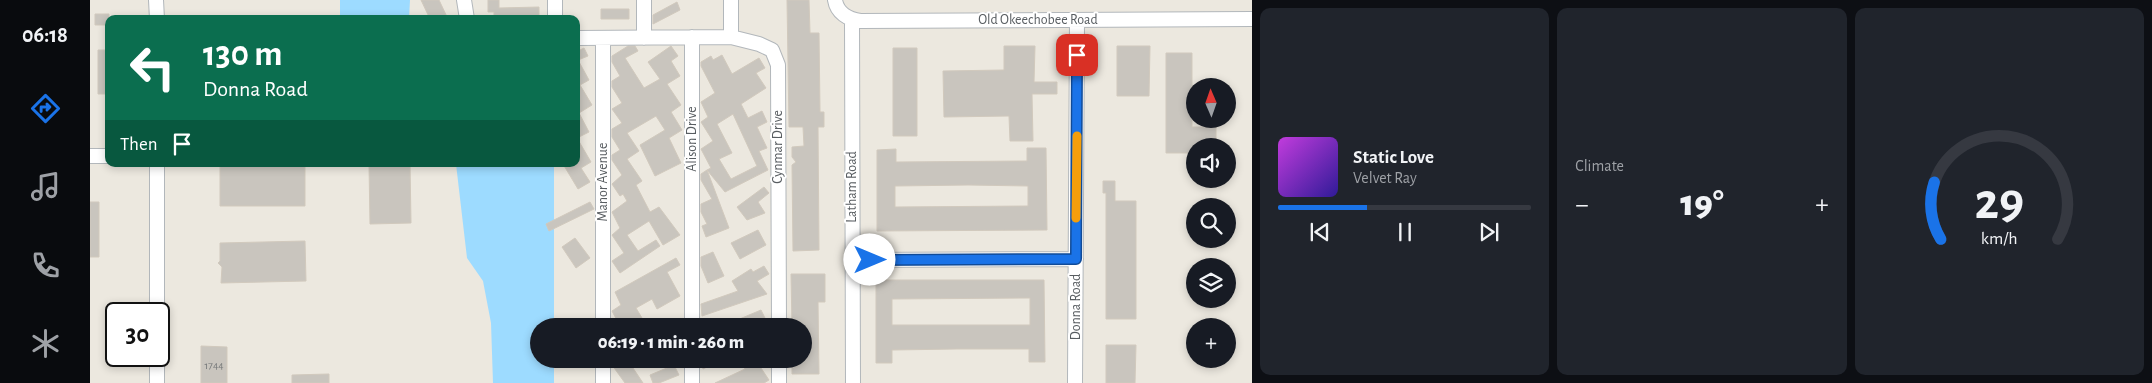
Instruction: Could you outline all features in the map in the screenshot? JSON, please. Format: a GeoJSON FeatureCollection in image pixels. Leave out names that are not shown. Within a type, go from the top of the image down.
{"type":"FeatureCollection","features":[{"type":"Feature","properties":{"kind":"street"},"geometry":{"type":"LineString","coordinates":[[156,0],[156,15]]}},
{"type":"Feature","properties":{"kind":"street"},"geometry":{"type":"LineString","coordinates":[[464,0],[467,15]]}},
{"type":"Feature","properties":{"kind":"street"},"geometry":{"type":"LineString","coordinates":[[555,0],[555,15]]}},
{"type":"Feature","properties":{"kind":"street"},"geometry":{"type":"LineString","coordinates":[[644,0],[644,38]]}},
{"type":"Feature","properties":{"kind":"street"},"geometry":{"type":"LineString","coordinates":[[580,38],[731,37],[731,0]]}},
{"type":"Feature","properties":{"kind":"street"},"geometry":{"type":"LineString","coordinates":[[836,0],[840,11],[852,20]]}},
{"type":"Feature","properties":{"kind":"street","name":"Old Okeechobee Road"},"geometry":{"type":"LineString","coordinates":[[852,20],[1252,19]]}},
{"type":"Feature","properties":{"kind":"street","name":"Latham Road"},"geometry":{"type":"LineString","coordinates":[[852,20],[853,383]]}},
{"type":"Feature","properties":{"kind":"street","name":"Donna Road"},"geometry":{"type":"LineString","coordinates":[[1076,383],[1077,20]]}},
{"type":"Feature","properties":{"kind":"street","name":"Alison Drive"},"geometry":{"type":"LineString","coordinates":[[692,37],[692,318]]}},
{"type":"Feature","properties":{"kind":"street","name":"Cynmar Drive"},"geometry":{"type":"LineString","coordinates":[[731,37],[759,44],[772,50],[778,65],[779,318]]}},
{"type":"Feature","properties":{"kind":"street","name":"Manor Avenue"},"geometry":{"type":"LineString","coordinates":[[603,38],[603,318]]}},
{"type":"Feature","properties":{"kind":"street"},"geometry":{"type":"LineString","coordinates":[[90,156],[105,156]]}},
{"type":"Feature","properties":{"kind":"street"},"geometry":{"type":"LineString","coordinates":[[157,167],[157,302]]}},
{"type":"Feature","properties":{"kind":"street"},"geometry":{"type":"LineString","coordinates":[[852,260],[1076,259]]}},
{"type":"Feature","properties":{"kind":"street"},"geometry":{"type":"LineString","coordinates":[[157,367],[157,383]]}},
{"type":"Feature","properties":{"kind":"street"},"geometry":{"type":"LineString","coordinates":[[603,368],[603,383]]}},
{"type":"Feature","properties":{"kind":"street"},"geometry":{"type":"LineString","coordinates":[[692,368],[692,383]]}},
{"type":"Feature","properties":{"kind":"street"},"geometry":{"type":"LineString","coordinates":[[779,368],[779,383]]}},
{"type":"Feature","properties":{"kind":"water"},"geometry":{"type":"Polygon","coordinates":[[[340,0],[410,0],[409,15],[340,15],[340,0]]]}},
{"type":"Feature","properties":{"kind":"water"},"geometry":{"type":"Polygon","coordinates":[[[456,167],[554,167],[554,318],[530,318],[530,368],[554,368],[554,383],[493,383],[491,323],[483,281],[467,258],[456,167]]]}},
{"type":"Feature","properties":{"kind":"building"},"geometry":{"type":"Polygon","coordinates":[[[421,0],[439,0],[446,15],[428,15],[421,0]]]}},
{"type":"Feature","properties":{"kind":"building"},"geometry":{"type":"Polygon","coordinates":[[[488,0],[499,0],[499,8],[539,7],[539,15],[494,15],[494,12],[488,12],[488,0]]]}},
{"type":"Feature","properties":{"kind":"building"},"geometry":{"type":"Polygon","coordinates":[[[787,0],[809,0],[810,33],[819,33],[820,112],[824,112],[824,127],[818,127],[819,250],[793,251],[792,165],[796,162],[792,157],[792,147],[804,146],[803,127],[789,127],[787,0]]]}},
{"type":"Feature","properties":{"kind":"building"},"geometry":{"type":"Polygon","coordinates":[[[677,2],[680,10],[653,24],[653,15],[677,2]]]}},
{"type":"Feature","properties":{"kind":"building"},"geometry":{"type":"Polygon","coordinates":[[[601,9],[629,9],[629,19],[601,19],[601,9]]]}},
{"type":"Feature","properties":{"kind":"building"},"geometry":{"type":"Polygon","coordinates":[[[95,14],[109,14],[105,15],[105,25],[95,25],[95,14]]]}},
{"type":"Feature","properties":{"kind":"building"},"geometry":{"type":"Polygon","coordinates":[[[628,46],[635,46],[638,51],[625,58],[644,88],[660,79],[648,62],[671,46],[678,56],[671,61],[680,76],[667,84],[681,105],[671,112],[682,130],[669,138],[681,163],[655,176],[640,145],[665,130],[656,116],[627,133],[639,151],[627,159],[642,181],[636,185],[650,212],[659,207],[680,235],[663,245],[649,221],[627,235],[638,251],[656,240],[660,246],[620,273],[612,261],[624,253],[612,235],[620,228],[612,212],[627,201],[623,194],[620,196],[612,184],[622,175],[612,160],[612,155],[620,150],[612,137],[612,129],[622,123],[612,109],[622,103],[612,87],[612,81],[620,76],[612,62],[612,56],[628,46]]]}},
{"type":"Feature","properties":{"kind":"building"},"geometry":{"type":"Polygon","coordinates":[[[1004,46],[1035,46],[1034,82],[1057,82],[1057,94],[1032,94],[1033,141],[1010,141],[1009,116],[944,117],[943,71],[1004,70],[1004,46]]]}},
{"type":"Feature","properties":{"kind":"building"},"geometry":{"type":"Polygon","coordinates":[[[1117,46],[1150,46],[1149,96],[1117,96],[1117,46]]]}},
{"type":"Feature","properties":{"kind":"building"},"geometry":{"type":"Polygon","coordinates":[[[584,48],[588,56],[580,59],[580,50],[584,48]]]}},
{"type":"Feature","properties":{"kind":"building"},"geometry":{"type":"Polygon","coordinates":[[[893,48],[917,48],[917,136],[893,136],[893,48]]]}},
{"type":"Feature","properties":{"kind":"building"},"geometry":{"type":"Polygon","coordinates":[[[98,50],[105,50],[105,94],[98,94],[98,50]]]}},
{"type":"Feature","properties":{"kind":"building"},"geometry":{"type":"Polygon","coordinates":[[[1166,53],[1192,53],[1192,78],[1186,78],[1186,128],[1216,128],[1216,138],[1186,138],[1186,153],[1166,153],[1166,53]]]}},
{"type":"Feature","properties":{"kind":"building"},"geometry":{"type":"Polygon","coordinates":[[[722,55],[732,74],[759,58],[765,68],[756,73],[766,88],[741,104],[748,118],[762,111],[767,122],[757,127],[767,148],[759,151],[768,170],[725,192],[707,170],[711,168],[701,149],[713,141],[701,122],[708,117],[701,102],[715,93],[701,66],[701,62],[711,56],[713,60],[722,55]],[[733,114],[717,124],[732,153],[719,159],[731,179],[757,166],[733,114]]]}},
{"type":"Feature","properties":{"kind":"building"},"geometry":{"type":"Polygon","coordinates":[[[580,64],[589,80],[580,85],[580,64]]]}},
{"type":"Feature","properties":{"kind":"building"},"geometry":{"type":"Polygon","coordinates":[[[580,85],[592,105],[580,112],[580,85]]]}},
{"type":"Feature","properties":{"kind":"building"},"geometry":{"type":"Polygon","coordinates":[[[580,115],[589,132],[580,136],[580,115]]]}},
{"type":"Feature","properties":{"kind":"building"},"geometry":{"type":"Polygon","coordinates":[[[580,143],[591,162],[581,168],[590,182],[578,189],[565,167],[580,167],[580,143]]]}},
{"type":"Feature","properties":{"kind":"building"},"geometry":{"type":"Polygon","coordinates":[[[1027,148],[1046,148],[1047,230],[877,231],[877,150],[896,149],[896,162],[1027,161],[1027,148]],[[895,186],[895,207],[1028,206],[1028,186],[895,186]]]}},
{"type":"Feature","properties":{"kind":"building"},"geometry":{"type":"Polygon","coordinates":[[[220,167],[305,167],[305,206],[220,206],[220,167]]]}},
{"type":"Feature","properties":{"kind":"building"},"geometry":{"type":"Polygon","coordinates":[[[369,167],[410,167],[411,223],[370,224],[369,167]]]}},
{"type":"Feature","properties":{"kind":"building"},"geometry":{"type":"Polygon","coordinates":[[[707,170],[729,228],[706,237],[702,226],[707,224],[701,212],[701,204],[712,199],[701,180],[701,174],[707,170]]]}},
{"type":"Feature","properties":{"kind":"building"},"geometry":{"type":"Polygon","coordinates":[[[1103,181],[1115,181],[1115,201],[1136,201],[1136,319],[1106,319],[1106,193],[1103,193],[1103,181]]]}},
{"type":"Feature","properties":{"kind":"building"},"geometry":{"type":"Polygon","coordinates":[[[764,187],[769,193],[758,202],[765,213],[747,220],[737,207],[764,187]]]}},
{"type":"Feature","properties":{"kind":"building"},"geometry":{"type":"Polygon","coordinates":[[[90,202],[99,202],[99,257],[90,257],[90,202]]]}},
{"type":"Feature","properties":{"kind":"building"},"geometry":{"type":"Polygon","coordinates":[[[590,202],[594,209],[549,231],[546,224],[590,202]]]}},
{"type":"Feature","properties":{"kind":"building"},"geometry":{"type":"Polygon","coordinates":[[[758,230],[766,245],[740,259],[731,243],[758,230]]]}},
{"type":"Feature","properties":{"kind":"building"},"geometry":{"type":"Polygon","coordinates":[[[575,238],[590,258],[576,268],[562,247],[575,238]]]}},
{"type":"Feature","properties":{"kind":"building"},"geometry":{"type":"Polygon","coordinates":[[[305,241],[306,281],[221,283],[222,267],[218,263],[220,261],[220,243],[305,241]]]}},
{"type":"Feature","properties":{"kind":"building"},"geometry":{"type":"Polygon","coordinates":[[[713,252],[724,276],[708,283],[701,266],[701,257],[713,252]]]}},
{"type":"Feature","properties":{"kind":"building"},"geometry":{"type":"Polygon","coordinates":[[[676,258],[680,265],[667,272],[680,296],[657,309],[652,299],[636,308],[642,318],[616,318],[612,311],[621,305],[615,292],[676,258]]]}},
{"type":"Feature","properties":{"kind":"building"},"geometry":{"type":"Polygon","coordinates":[[[764,266],[769,274],[757,281],[767,294],[702,316],[701,304],[738,291],[732,281],[751,269],[753,272],[764,266]]]}},
{"type":"Feature","properties":{"kind":"building"},"geometry":{"type":"Polygon","coordinates":[[[791,274],[825,274],[825,302],[818,302],[819,374],[792,374],[792,368],[812,368],[812,318],[792,318],[791,274]]]}},
{"type":"Feature","properties":{"kind":"building"},"geometry":{"type":"Polygon","coordinates":[[[876,280],[1044,280],[1045,362],[1029,362],[1029,349],[956,349],[892,350],[892,363],[876,363],[876,280]],[[1030,298],[892,299],[892,325],[1030,325],[1030,298]]]}},
{"type":"Feature","properties":{"kind":"building"},"geometry":{"type":"Polygon","coordinates":[[[761,310],[765,318],[742,318],[761,310]]]}},
{"type":"Feature","properties":{"kind":"building"},"geometry":{"type":"Polygon","coordinates":[[[1106,345],[1136,345],[1135,383],[1106,383],[1106,345]]]}},
{"type":"Feature","properties":{"kind":"building"},"geometry":{"type":"Polygon","coordinates":[[[201,346],[227,347],[227,383],[201,383],[201,346]]]}},
{"type":"Feature","properties":{"kind":"building"},"geometry":{"type":"Polygon","coordinates":[[[614,368],[633,368],[643,383],[625,383],[614,368]]]}},
{"type":"Feature","properties":{"kind":"building"},"geometry":{"type":"Polygon","coordinates":[[[667,368],[676,368],[679,375],[659,383],[653,383],[650,375],[667,368]]]}},
{"type":"Feature","properties":{"kind":"building"},"geometry":{"type":"Polygon","coordinates":[[[761,368],[769,380],[764,383],[715,383],[745,369],[761,368]]]}},
{"type":"Feature","properties":{"kind":"building"},"geometry":{"type":"Polygon","coordinates":[[[329,374],[329,383],[292,383],[292,375],[329,374]]]}},
{"type":"Feature","properties":{"kind":"slow traffic"},"geometry":{"type":"LineString","coordinates":[[1076,218],[1077,136]]}},
{"type":"Feature","properties":{"kind":"route"},"geometry":{"type":"LineString","coordinates":[[870,260],[1076,259],[1077,55]]}}]}
